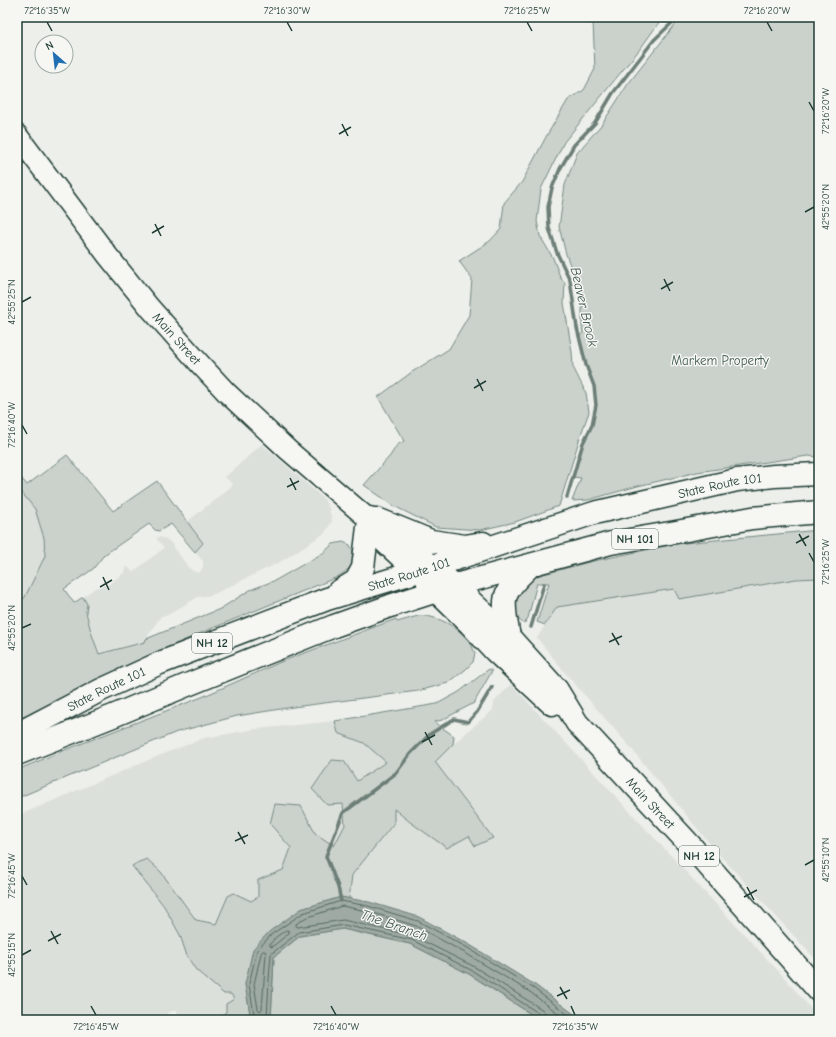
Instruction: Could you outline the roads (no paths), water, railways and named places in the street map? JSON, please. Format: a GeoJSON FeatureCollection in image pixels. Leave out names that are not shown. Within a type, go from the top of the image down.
{"type":"FeatureCollection","features":[{"type":"Feature","properties":{"kind":"highway","name":"State Route 101"},"geometry":{"type":"LineString","coordinates":[[17,734],[101,690],[160,663],[327,599],[425,570],[594,513],[737,480],[774,476],[819,474]]}},
{"type":"Feature","properties":{"kind":"highway","name":"State Route 101"},"geometry":{"type":"LineString","coordinates":[[17,754],[334,626],[446,588],[611,542],[752,518],[819,512]]}},
{"type":"Feature","properties":{"kind":"highway"},"geometry":{"type":"LineString","coordinates":[[327,599],[356,581],[362,568],[370,521],[431,541],[464,546],[520,539]]}},
{"type":"Feature","properties":{"kind":"highway"},"geometry":{"type":"LineString","coordinates":[[509,637],[505,611],[506,594],[517,579],[530,566],[544,560]]}},
{"type":"Feature","properties":{"kind":"highway","name":"Main Street"},"geometry":{"type":"LineString","coordinates":[[425,570],[509,637],[557,690],[578,722],[690,845],[819,991]]}},
{"type":"Feature","properties":{"kind":"highway","name":"Main Street"},"geometry":{"type":"LineString","coordinates":[[446,588],[470,624],[495,651],[549,701],[578,722]]}},
{"type":"Feature","properties":{"kind":"main road","name":"Main Street"},"geometry":{"type":"LineString","coordinates":[[17,135],[150,308],[227,393],[288,450],[425,570]]}},
{"type":"Feature","properties":{"kind":"water","name":"The Branch"},"geometry":{"type":"Polygon","coordinates":[[[341,897],[369,902],[419,917],[470,945],[535,985],[582,1020],[540,1020],[469,974],[410,944],[343,929],[300,936],[274,957],[271,1020],[251,1020],[245,984],[253,949],[270,931],[301,909],[341,897]]]}},
{"type":"Feature","properties":{"kind":"waterway","name":"Beaver Brook"},"geometry":{"type":"LineString","coordinates":[[567,497],[583,443],[592,425],[596,405],[594,386],[586,365],[577,328],[570,280],[557,253],[549,228],[548,207],[552,188],[560,169],[574,145],[595,123],[613,93],[654,40],[678,17]]}},
{"type":"Feature","properties":{"kind":"waterway","name":"Beaver Brook"},"geometry":{"type":"LineString","coordinates":[[531,627],[544,584]]}},
{"type":"Feature","properties":{"kind":"waterway","name":"Beaver Brook"},"geometry":{"type":"LineString","coordinates":[[341,901],[338,887],[326,856],[343,813],[396,773],[410,754],[430,734],[454,719],[468,722],[477,712],[492,687]]}},
{"type":"Feature","properties":{"kind":"park label","name":"Markem Property"},"geometry":{"type":"Point","coordinates":[720,360]}}]}
